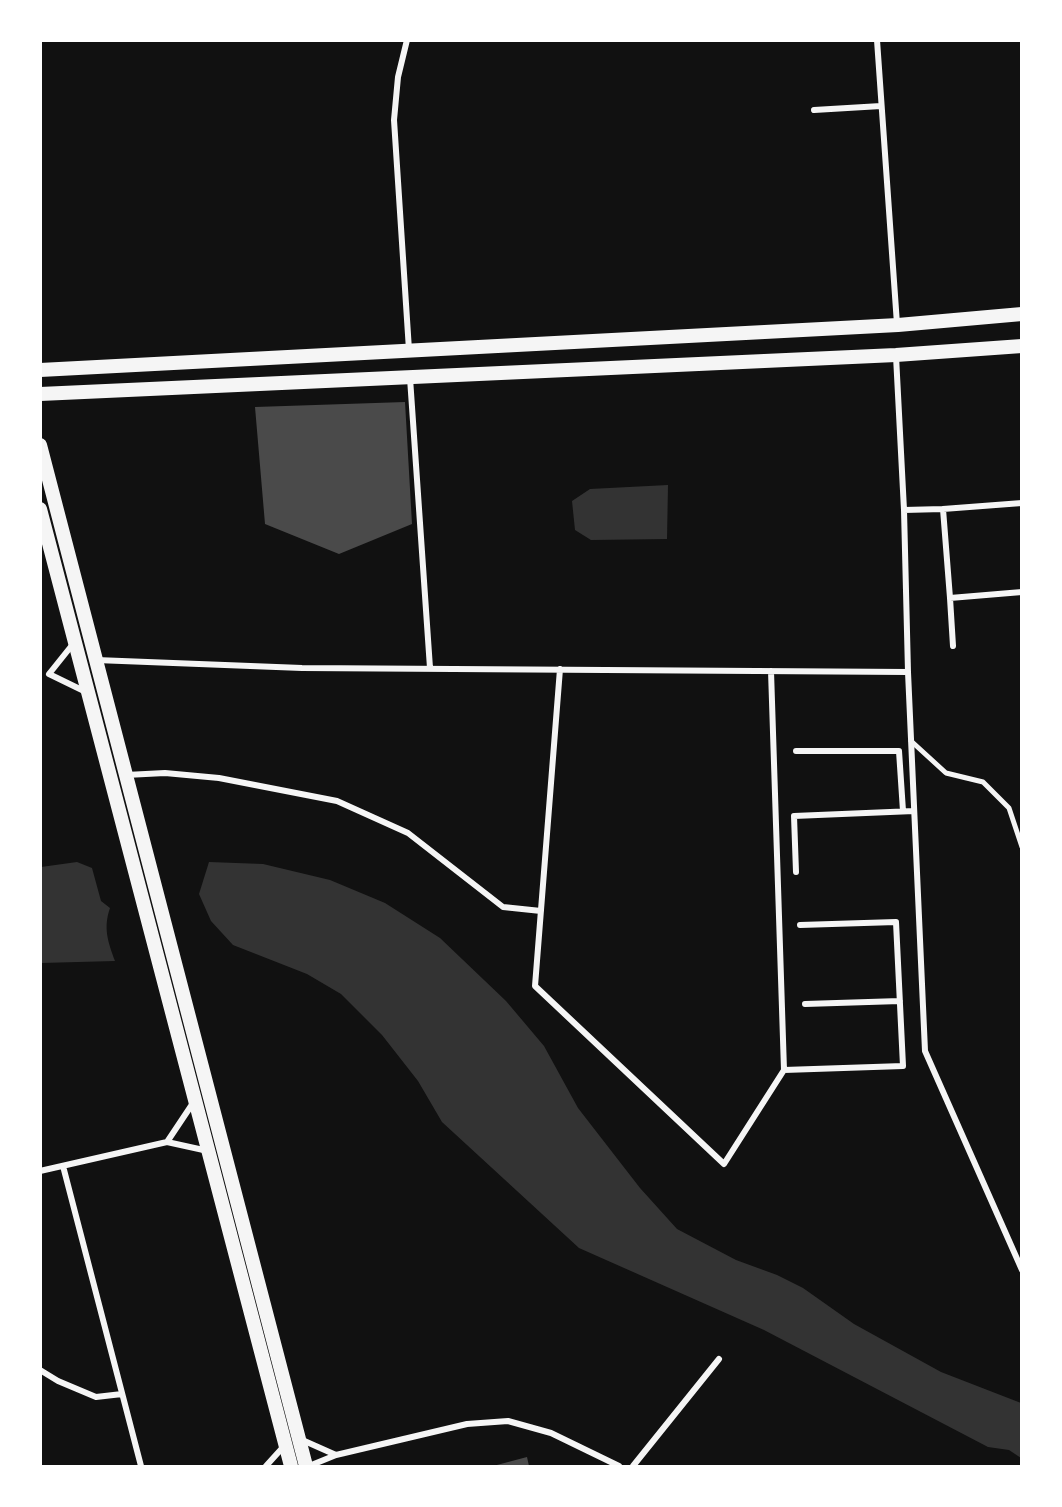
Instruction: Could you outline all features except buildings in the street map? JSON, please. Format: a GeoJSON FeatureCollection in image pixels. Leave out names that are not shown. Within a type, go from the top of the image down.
{"type":"FeatureCollection","features":[{"type":"Feature","properties":{"kind":"main road"},"geometry":{"type":"LineString","coordinates":[[40,370],[897,325],[1022,314]]}},
{"type":"Feature","properties":{"kind":"main road"},"geometry":{"type":"LineString","coordinates":[[40,394],[896,355],[1022,346]]}},
{"type":"Feature","properties":{"kind":"main road"},"geometry":{"type":"LineString","coordinates":[[40,445],[308,1467]]}},
{"type":"Feature","properties":{"kind":"main road"},"geometry":{"type":"LineString","coordinates":[[40,509],[291,1467]]}},
{"type":"Feature","properties":{"kind":"street"},"geometry":{"type":"LineString","coordinates":[[407,40],[398,77],[394,120],[410,352]]}},
{"type":"Feature","properties":{"kind":"street"},"geometry":{"type":"LineString","coordinates":[[877,40],[897,325]]}},
{"type":"Feature","properties":{"kind":"street"},"geometry":{"type":"LineString","coordinates":[[814,110],[881,106]]}},
{"type":"Feature","properties":{"kind":"street"},"geometry":{"type":"LineString","coordinates":[[896,355],[925,1051],[1022,1270]]}},
{"type":"Feature","properties":{"kind":"street"},"geometry":{"type":"LineString","coordinates":[[410,376],[430,668]]}},
{"type":"Feature","properties":{"kind":"street"},"geometry":{"type":"LineString","coordinates":[[904,510],[1022,503]]}},
{"type":"Feature","properties":{"kind":"street"},"geometry":{"type":"LineString","coordinates":[[943,509],[953,646]]}},
{"type":"Feature","properties":{"kind":"street"},"geometry":{"type":"LineString","coordinates":[[950,598],[1022,592]]}},
{"type":"Feature","properties":{"kind":"street"},"geometry":{"type":"LineString","coordinates":[[49,674],[75,641]]}},
{"type":"Feature","properties":{"kind":"street"},"geometry":{"type":"LineString","coordinates":[[96,660],[302,668],[908,672]]}},
{"type":"Feature","properties":{"kind":"street"},"geometry":{"type":"LineString","coordinates":[[560,669],[535,986],[724,1164],[784,1070],[771,671]]}},
{"type":"Feature","properties":{"kind":"street"},"geometry":{"type":"LineString","coordinates":[[40,675],[49,674],[89,693]]}},
{"type":"Feature","properties":{"kind":"street"},"geometry":{"type":"LineString","coordinates":[[911,741],[946,773],[983,782],[1009,808],[1022,847]]}},
{"type":"Feature","properties":{"kind":"street"},"geometry":{"type":"LineString","coordinates":[[796,751],[898,751],[903,811]]}},
{"type":"Feature","properties":{"kind":"street"},"geometry":{"type":"LineString","coordinates":[[126,775],[165,773],[219,778],[337,801],[408,833],[502,907],[541,911]]}},
{"type":"Feature","properties":{"kind":"street"},"geometry":{"type":"LineString","coordinates":[[796,872],[794,816],[914,811]]}},
{"type":"Feature","properties":{"kind":"street"},"geometry":{"type":"LineString","coordinates":[[784,1070],[903,1066],[896,922],[800,925]]}},
{"type":"Feature","properties":{"kind":"street"},"geometry":{"type":"LineString","coordinates":[[805,1004],[900,1001]]}},
{"type":"Feature","properties":{"kind":"street"},"geometry":{"type":"LineString","coordinates":[[167,1142],[195,1100]]}},
{"type":"Feature","properties":{"kind":"street"},"geometry":{"type":"LineString","coordinates":[[40,1171],[167,1142],[208,1151]]}},
{"type":"Feature","properties":{"kind":"street"},"geometry":{"type":"LineString","coordinates":[[63,1166],[141,1467]]}},
{"type":"Feature","properties":{"kind":"street"},"geometry":{"type":"LineString","coordinates":[[633,1467],[718,1359]]}},
{"type":"Feature","properties":{"kind":"street"},"geometry":{"type":"LineString","coordinates":[[40,1370],[58,1381],[96,1396],[122,1394]]}},
{"type":"Feature","properties":{"kind":"street"},"geometry":{"type":"LineString","coordinates":[[308,1467],[336,1455],[467,1424],[508,1421],[551,1433],[619,1467]]}},
{"type":"Feature","properties":{"kind":"street"},"geometry":{"type":"LineString","coordinates":[[299,1439],[336,1455]]}},
{"type":"Feature","properties":{"kind":"street"},"geometry":{"type":"LineString","coordinates":[[266,1467],[285,1444]]}},
{"type":"Feature","properties":{"kind":"shaded area"},"geometry":{"type":"Polygon","coordinates":[[[668,485],[667,539],[591,540],[575,530],[572,501],[590,489],[668,485]]]}},
{"type":"Feature","properties":{"kind":"shaded area"},"geometry":{"type":"Polygon","coordinates":[[[77,862],[92,868],[101,901],[110,908],[107,935],[115,961],[41,963],[41,867],[77,862]]]}},
{"type":"Feature","properties":{"kind":"shaded area"},"geometry":{"type":"Polygon","coordinates":[[[209,862],[263,864],[330,880],[385,903],[440,938],[506,1001],[544,1046],[578,1108],[640,1188],[677,1229],[736,1260],[777,1275],[803,1288],[854,1324],[941,1372],[1021,1403],[1021,1458],[1009,1450],[988,1447],[764,1330],[579,1248],[442,1122],[418,1081],[382,1035],[341,994],[307,974],[233,945],[211,921],[199,894],[209,862]]]}}]}
